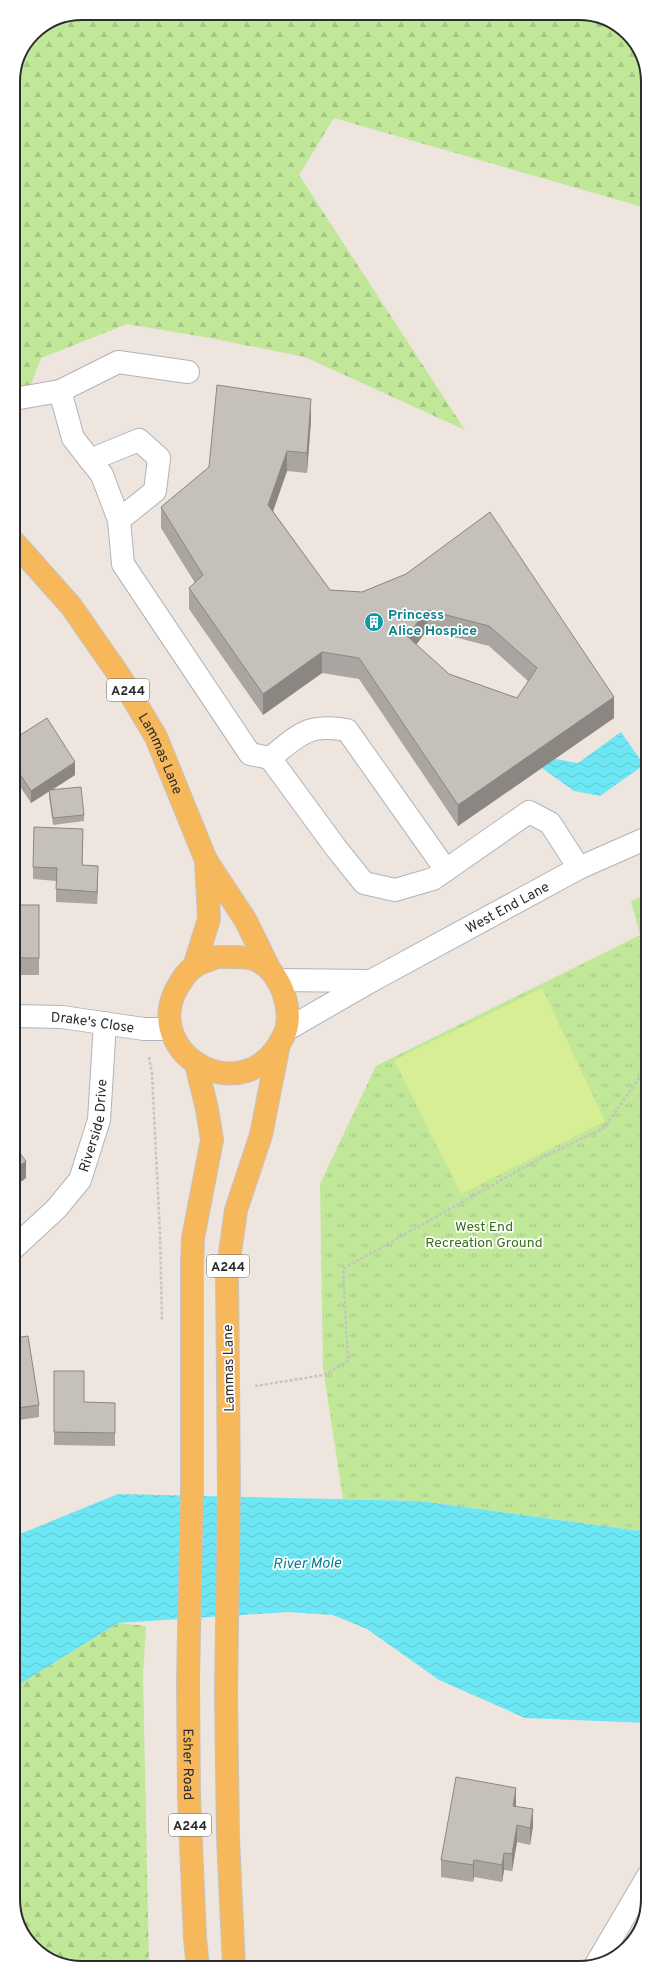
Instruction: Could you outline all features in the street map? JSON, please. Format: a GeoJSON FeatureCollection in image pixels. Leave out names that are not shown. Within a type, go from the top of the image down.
{"type":"FeatureCollection","features":[{"type":"Feature","properties":{"kind":"main road","name":"Lammas Lane"},"geometry":{"type":"LineString","coordinates":[[20,549],[71,606],[119,674],[156,737],[206,860],[246,921],[273,974]]}},
{"type":"Feature","properties":{"kind":"main road","name":"Lammas Lane"},"geometry":{"type":"LineString","coordinates":[[194,967],[209,919],[206,860]]}},
{"type":"Feature","properties":{"kind":"main road"},"geometry":{"type":"LineString","coordinates":[[217,957],[255,959],[273,974],[287,1001],[282,1039],[259,1066],[240,1073],[221,1074],[196,1064],[181,1050],[171,1029],[170,1008],[172,998],[181,979],[194,967],[217,957]]}},
{"type":"Feature","properties":{"kind":"main road","name":"Lammas Lane"},"geometry":{"type":"LineString","coordinates":[[234,1961],[228,1838],[226,1694],[229,1489],[227,1274],[236,1210],[261,1135],[282,1039]]}},
{"type":"Feature","properties":{"kind":"main road","name":"Esher Road"},"geometry":{"type":"LineString","coordinates":[[196,1064],[207,1109],[212,1140],[193,1238],[192,1488],[188,1681],[189,1796],[195,1939],[197,1961]]}},
{"type":"Feature","properties":{"kind":"street"},"geometry":{"type":"LineString","coordinates":[[20,399],[60,391],[118,362],[188,372]]}},
{"type":"Feature","properties":{"kind":"street"},"geometry":{"type":"LineString","coordinates":[[60,391],[73,438],[102,475],[119,520],[123,564],[250,754],[270,758],[336,848],[364,883],[395,890],[433,879],[529,812],[550,823],[579,868]]}},
{"type":"Feature","properties":{"kind":"street"},"geometry":{"type":"LineString","coordinates":[[90,460],[139,440],[159,458],[155,491],[119,520]]}},
{"type":"Feature","properties":{"kind":"street"},"geometry":{"type":"LineString","coordinates":[[270,758],[305,731],[329,727],[347,730],[446,870]]}},
{"type":"Feature","properties":{"kind":"street","name":"West End Lane"},"geometry":{"type":"LineString","coordinates":[[282,1039],[371,981],[579,868],[641,841]]}},
{"type":"Feature","properties":{"kind":"street","name":"West End Lane"},"geometry":{"type":"LineString","coordinates":[[273,974],[371,981]]}},
{"type":"Feature","properties":{"kind":"street","name":"Drake's Close"},"geometry":{"type":"LineString","coordinates":[[20,1016],[62,1017],[144,1029],[171,1029]]}},
{"type":"Feature","properties":{"kind":"street","name":"Riverside Drive"},"geometry":{"type":"LineString","coordinates":[[20,1242],[56,1209],[80,1180],[99,1120],[105,1023]]}},
{"type":"Feature","properties":{"kind":"street"},"geometry":{"type":"LineString","coordinates":[[600,1957],[641,1888]]}},
{"type":"Feature","properties":{"kind":"path"},"geometry":{"type":"LineString","coordinates":[[144,1029],[152,1074],[160,1234],[162,1321]]}},
{"type":"Feature","properties":{"kind":"path"},"geometry":{"type":"LineString","coordinates":[[228,1390],[324,1375],[348,1361],[343,1269],[538,1157],[604,1128],[641,1076]]}},
{"type":"Feature","properties":{"kind":"green space"},"geometry":{"type":"Polygon","coordinates":[[[82,20],[583,20],[603,25],[613,30],[626,41],[633,51],[639,66],[641,82],[641,207],[334,118],[299,175],[465,430],[305,357],[210,338],[127,324],[41,358],[26,397],[20,396],[20,82],[21,70],[30,48],[38,38],[48,30],[70,21],[82,20]]]}},
{"type":"Feature","properties":{"kind":"green space","name":"West End Recreation Ground"},"geometry":{"type":"Polygon","coordinates":[[[641,897],[641,1531],[420,1501],[343,1499],[323,1368],[320,1184],[376,1066],[640,935],[631,901],[641,897]]]}},
{"type":"Feature","properties":{"kind":"green space"},"geometry":{"type":"Polygon","coordinates":[[[542,988],[605,1121],[461,1194],[394,1060],[542,988]]]}},
{"type":"Feature","properties":{"kind":"green space"},"geometry":{"type":"Polygon","coordinates":[[[118,1623],[146,1626],[143,1675],[149,1961],[70,1960],[58,1956],[41,1946],[26,1926],[22,1915],[20,1899],[20,1684],[118,1623]]]}},
{"type":"Feature","properties":{"kind":"water"},"geometry":{"type":"Polygon","coordinates":[[[621,732],[641,761],[641,767],[600,796],[574,791],[542,768],[550,758],[578,763],[621,732]]]}},
{"type":"Feature","properties":{"kind":"water","name":"River Mole"},"geometry":{"type":"Polygon","coordinates":[[[118,1494],[420,1501],[641,1531],[641,1723],[525,1718],[439,1680],[367,1629],[333,1615],[288,1612],[118,1623],[20,1684],[20,1534],[118,1494]]]}},
{"type":"Feature","properties":{"kind":"building","name":"Princess Alice Hospice"},"geometry":{"type":"Polygon","coordinates":[[[217,385],[311,399],[307,453],[287,451],[268,505],[330,590],[362,592],[406,574],[490,512],[614,697],[458,805],[359,658],[322,652],[263,694],[189,588],[203,575],[161,507],[209,467],[217,385]],[[427,610],[407,636],[449,674],[517,698],[537,668],[489,626],[427,610]]]}},
{"type":"Feature","properties":{"kind":"building"},"geometry":{"type":"Polygon","coordinates":[[[47,718],[75,762],[31,791],[20,774],[20,735],[47,718]]]}},
{"type":"Feature","properties":{"kind":"building"},"geometry":{"type":"Polygon","coordinates":[[[81,787],[84,815],[53,818],[49,790],[81,787]]]}},
{"type":"Feature","properties":{"kind":"building"},"geometry":{"type":"Polygon","coordinates":[[[34,827],[83,829],[82,865],[98,866],[97,892],[56,889],[57,868],[33,867],[34,827]]]}},
{"type":"Feature","properties":{"kind":"building"},"geometry":{"type":"Polygon","coordinates":[[[20,905],[39,905],[39,958],[20,958],[20,905]]]}},
{"type":"Feature","properties":{"kind":"building"},"geometry":{"type":"Polygon","coordinates":[[[20,1154],[26,1161],[20,1166],[20,1154]]]}},
{"type":"Feature","properties":{"kind":"building"},"geometry":{"type":"Polygon","coordinates":[[[28,1336],[39,1405],[20,1408],[20,1337],[28,1336]]]}},
{"type":"Feature","properties":{"kind":"building"},"geometry":{"type":"Polygon","coordinates":[[[54,1371],[84,1371],[84,1402],[115,1403],[115,1433],[54,1432],[54,1371]]]}},
{"type":"Feature","properties":{"kind":"building"},"geometry":{"type":"Polygon","coordinates":[[[456,1777],[516,1788],[513,1806],[533,1809],[530,1828],[517,1825],[512,1854],[504,1853],[502,1865],[474,1860],[473,1865],[441,1860],[456,1777]]]}},
{"type":"Feature","properties":{"kind":"place","name":"Princess Alice Hospice"},"geometry":{"type":"Point","coordinates":[374,622]}}]}
